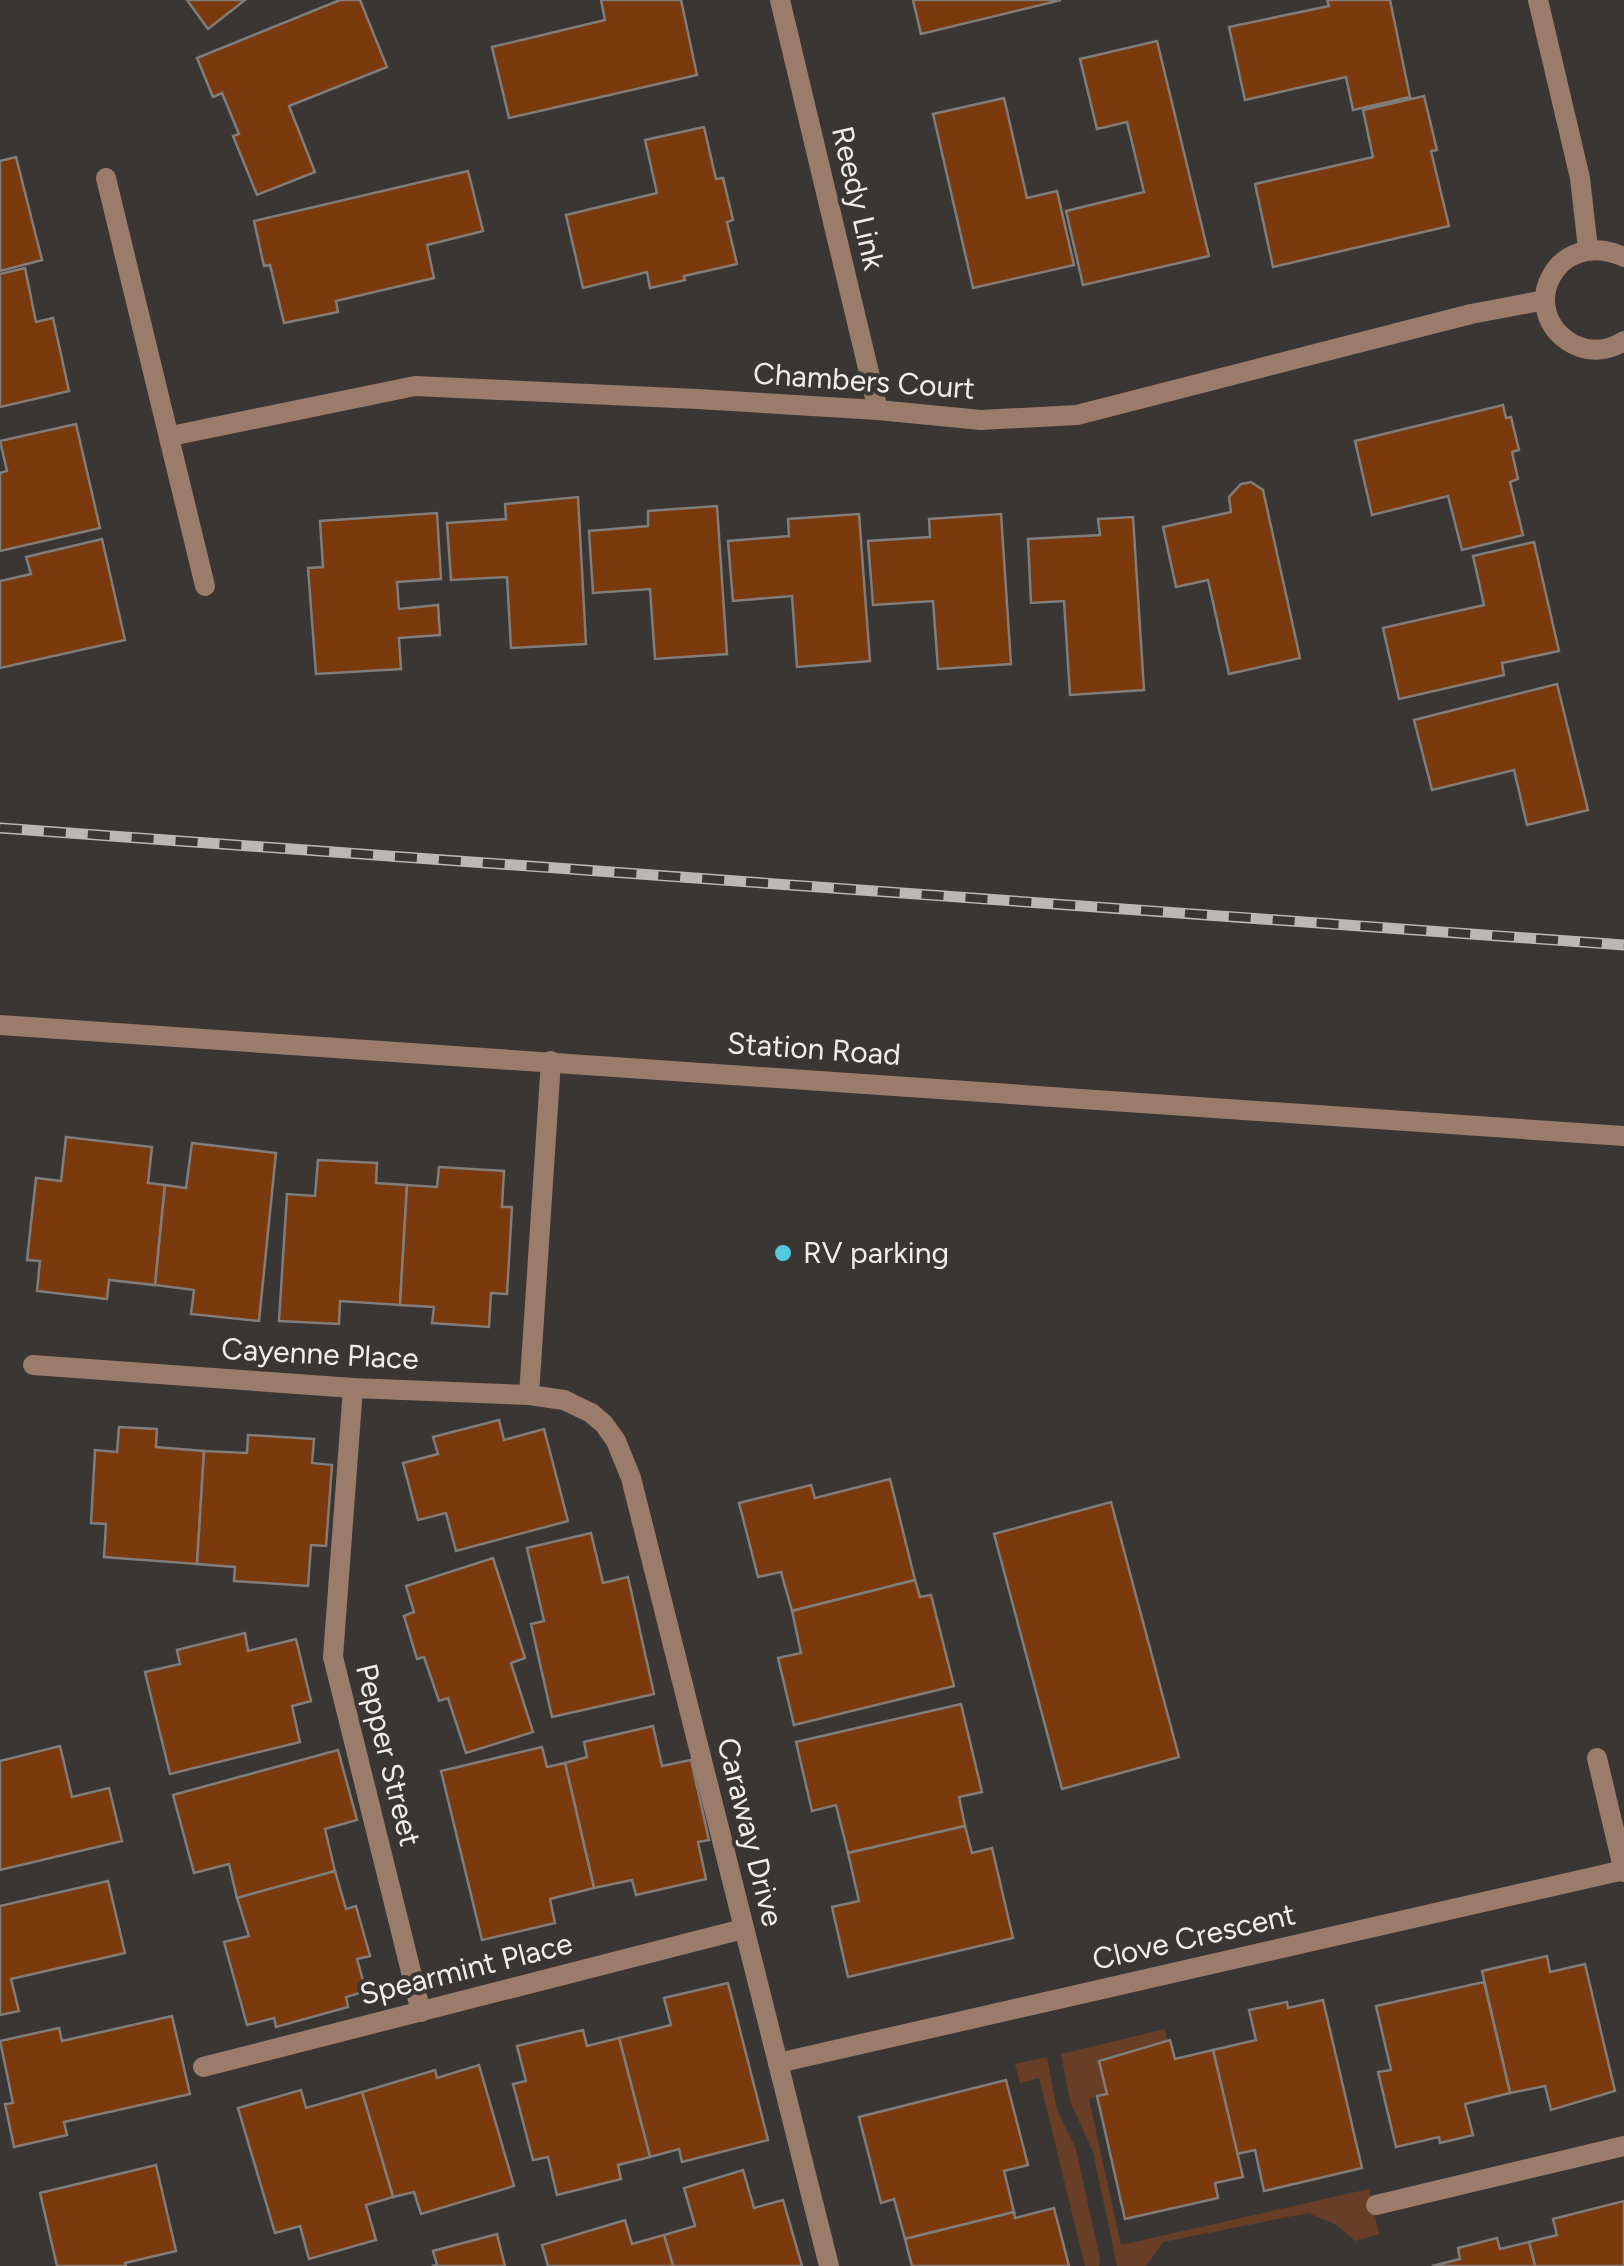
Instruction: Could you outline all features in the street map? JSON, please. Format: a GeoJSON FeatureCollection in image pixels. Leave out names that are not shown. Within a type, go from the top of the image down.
{"type":"FeatureCollection","features":[{"type":"Feature","properties":{"kind":"street","name":"Reedy Link"},"geometry":{"type":"LineString","coordinates":[[780,0],[878,410]]}},
{"type":"Feature","properties":{"kind":"street"},"geometry":{"type":"LineString","coordinates":[[1538,0],[1580,178],[1588,249]]}},
{"type":"Feature","properties":{"kind":"street"},"geometry":{"type":"LineString","coordinates":[[106,178],[204,586]]}},
{"type":"Feature","properties":{"kind":"street"},"geometry":{"type":"LineString","coordinates":[[1624,258],[1606,250],[1588,249],[1570,256],[1548,282],[1545,300],[1548,316],[1568,341],[1597,350],[1624,341]]}},
{"type":"Feature","properties":{"kind":"street","name":"Chambers Court"},"geometry":{"type":"LineString","coordinates":[[170,436],[415,386],[878,410],[981,420],[1077,415],[1472,314],[1545,300]]}},
{"type":"Feature","properties":{"kind":"street","name":"Station Road"},"geometry":{"type":"LineString","coordinates":[[0,1025],[1624,1136]]}},
{"type":"Feature","properties":{"kind":"street"},"geometry":{"type":"LineString","coordinates":[[528,1395],[550,1061]]}},
{"type":"Feature","properties":{"kind":"street","name":"Cayenne Place"},"geometry":{"type":"LineString","coordinates":[[33,1365],[353,1388],[528,1395],[573,1403],[599,1419]]}},
{"type":"Feature","properties":{"kind":"street","name":"Pepper Street"},"geometry":{"type":"LineString","coordinates":[[353,1388],[333,1657],[421,2012]]}},
{"type":"Feature","properties":{"kind":"street","name":"Caraway Drive"},"geometry":{"type":"LineString","coordinates":[[599,1419],[616,1442],[630,1478],[828,2266]]}},
{"type":"Feature","properties":{"kind":"street","name":"Clove Crescent"},"geometry":{"type":"LineString","coordinates":[[778,2063],[1624,1871],[1597,1758]]}},
{"type":"Feature","properties":{"kind":"street","name":"Spearmint Place"},"geometry":{"type":"LineString","coordinates":[[203,2067],[743,1928]]}},
{"type":"Feature","properties":{"kind":"street"},"geometry":{"type":"LineString","coordinates":[[1376,2205],[1624,2146]]}},
{"type":"Feature","properties":{"kind":"shaded area"},"geometry":{"type":"Polygon","coordinates":[[[1165,2029],[1167,2041],[1099,2060],[1107,2094],[1089,2099],[1121,2245],[1369,2189],[1379,2234],[1355,2241],[1337,2225],[1308,2213],[1163,2242],[1146,2266],[1117,2266],[1093,2152],[1070,2101],[1061,2054],[1165,2029]]]}},
{"type":"Feature","properties":{"kind":"shaded area"},"geometry":{"type":"Polygon","coordinates":[[[1047,2057],[1057,2110],[1076,2149],[1099,2266],[1085,2266],[1039,2078],[1020,2083],[1015,2064],[1047,2057]]]}},
{"type":"Feature","properties":{"kind":"building"},"geometry":{"type":"Polygon","coordinates":[[[187,0],[245,0],[208,29],[187,0]]]}},
{"type":"Feature","properties":{"kind":"building"},"geometry":{"type":"Polygon","coordinates":[[[340,0],[360,0],[387,67],[289,106],[315,172],[257,195],[233,136],[239,134],[222,93],[213,97],[197,58],[340,0]]]}},
{"type":"Feature","properties":{"kind":"building"},"geometry":{"type":"Polygon","coordinates":[[[601,0],[681,0],[697,75],[509,118],[492,47],[605,20],[601,0]]]}},
{"type":"Feature","properties":{"kind":"building"},"geometry":{"type":"Polygon","coordinates":[[[913,0],[1061,0],[921,34],[913,0]]]}},
{"type":"Feature","properties":{"kind":"building"},"geometry":{"type":"Polygon","coordinates":[[[1327,0],[1390,0],[1410,97],[1353,110],[1346,77],[1245,100],[1229,27],[1329,6],[1327,0]]]}},
{"type":"Feature","properties":{"kind":"building"},"geometry":{"type":"Polygon","coordinates":[[[1157,41],[1209,256],[1083,285],[1066,211],[1144,192],[1127,122],[1097,129],[1080,59],[1157,41]]]}},
{"type":"Feature","properties":{"kind":"building"},"geometry":{"type":"Polygon","coordinates":[[[1424,96],[1437,150],[1431,151],[1449,226],[1273,267],[1255,184],[1373,157],[1363,110],[1424,96]]]}},
{"type":"Feature","properties":{"kind":"building"},"geometry":{"type":"Polygon","coordinates":[[[1004,98],[1027,198],[1057,191],[1074,265],[973,288],[933,114],[1004,98]]]}},
{"type":"Feature","properties":{"kind":"building"},"geometry":{"type":"Polygon","coordinates":[[[704,127],[716,179],[723,178],[733,220],[727,222],[737,264],[650,288],[647,272],[583,288],[566,215],[657,193],[645,140],[704,127]]]}},
{"type":"Feature","properties":{"kind":"building"},"geometry":{"type":"Polygon","coordinates":[[[16,157],[42,260],[0,271],[0,161],[16,157]]]}},
{"type":"Feature","properties":{"kind":"building"},"geometry":{"type":"Polygon","coordinates":[[[468,171],[483,231],[427,245],[434,278],[336,301],[338,312],[284,323],[270,265],[264,266],[254,221],[468,171]]]}},
{"type":"Feature","properties":{"kind":"building"},"geometry":{"type":"Polygon","coordinates":[[[25,268],[36,322],[53,318],[69,391],[0,407],[0,274],[25,268]]]}},
{"type":"Feature","properties":{"kind":"building"},"geometry":{"type":"Polygon","coordinates":[[[1503,405],[1506,418],[1511,417],[1519,450],[1512,452],[1518,479],[1510,482],[1523,535],[1462,550],[1448,496],[1372,515],[1355,441],[1503,405]]]}},
{"type":"Feature","properties":{"kind":"building"},"geometry":{"type":"Polygon","coordinates":[[[76,424],[100,528],[0,551],[0,473],[7,471],[0,441],[76,424]]]}},
{"type":"Feature","properties":{"kind":"building"},"geometry":{"type":"Polygon","coordinates":[[[1251,482],[1263,490],[1300,658],[1229,674],[1208,580],[1176,587],[1163,527],[1231,512],[1229,497],[1241,484],[1251,482]]]}},
{"type":"Feature","properties":{"kind":"building"},"geometry":{"type":"Polygon","coordinates":[[[578,497],[586,644],[511,648],[507,577],[451,580],[447,523],[506,519],[505,504],[578,497]]]}},
{"type":"Feature","properties":{"kind":"building"},"geometry":{"type":"Polygon","coordinates":[[[717,506],[727,654],[655,659],[650,589],[593,593],[589,531],[648,526],[648,511],[717,506]]]}},
{"type":"Feature","properties":{"kind":"building"},"geometry":{"type":"Polygon","coordinates":[[[437,513],[441,579],[397,582],[399,609],[438,605],[440,635],[399,638],[401,669],[316,674],[308,568],[323,567],[320,521],[437,513]]]}},
{"type":"Feature","properties":{"kind":"building"},"geometry":{"type":"Polygon","coordinates":[[[859,514],[870,661],[797,667],[792,596],[733,601],[728,541],[789,536],[788,519],[859,514]]]}},
{"type":"Feature","properties":{"kind":"building"},"geometry":{"type":"Polygon","coordinates":[[[1001,514],[1011,664],[938,669],[933,601],[873,605],[868,541],[930,537],[929,519],[1001,514]]]}},
{"type":"Feature","properties":{"kind":"building"},"geometry":{"type":"Polygon","coordinates":[[[1133,517],[1144,690],[1070,695],[1064,601],[1031,603],[1028,539],[1100,535],[1098,519],[1133,517]]]}},
{"type":"Feature","properties":{"kind":"building"},"geometry":{"type":"Polygon","coordinates":[[[102,539],[125,640],[0,668],[0,581],[31,574],[26,557],[102,539]]]}},
{"type":"Feature","properties":{"kind":"building"},"geometry":{"type":"Polygon","coordinates":[[[1534,542],[1559,651],[1502,663],[1504,675],[1399,699],[1383,628],[1484,605],[1473,556],[1534,542]]]}},
{"type":"Feature","properties":{"kind":"building"},"geometry":{"type":"Polygon","coordinates":[[[1557,684],[1588,810],[1527,825],[1514,770],[1432,790],[1414,720],[1557,684]]]}},
{"type":"Feature","properties":{"kind":"building"},"geometry":{"type":"Polygon","coordinates":[[[66,1137],[152,1147],[148,1183],[165,1185],[155,1285],[109,1280],[107,1299],[37,1291],[40,1261],[27,1260],[36,1178],[61,1181],[66,1137]]]}},
{"type":"Feature","properties":{"kind":"building"},"geometry":{"type":"Polygon","coordinates":[[[192,1143],[276,1153],[259,1321],[191,1314],[194,1290],[155,1285],[165,1185],[186,1188],[192,1143]]]}},
{"type":"Feature","properties":{"kind":"building"},"geometry":{"type":"Polygon","coordinates":[[[318,1160],[377,1163],[376,1183],[407,1185],[400,1305],[340,1301],[339,1324],[279,1321],[287,1194],[315,1196],[318,1160]]]}},
{"type":"Feature","properties":{"kind":"building"},"geometry":{"type":"Polygon","coordinates":[[[439,1167],[504,1171],[502,1207],[512,1207],[507,1294],[491,1293],[489,1327],[432,1323],[434,1307],[400,1305],[407,1185],[437,1187],[439,1167]]]}},
{"type":"Feature","properties":{"kind":"building"},"geometry":{"type":"Polygon","coordinates":[[[499,1420],[504,1440],[544,1429],[568,1521],[456,1551],[446,1513],[418,1520],[403,1463],[438,1454],[433,1437],[499,1420]]]}},
{"type":"Feature","properties":{"kind":"building"},"geometry":{"type":"Polygon","coordinates":[[[119,1427],[157,1429],[156,1447],[204,1451],[197,1564],[104,1557],[106,1524],[91,1523],[95,1450],[117,1452],[119,1427]]]}},
{"type":"Feature","properties":{"kind":"building"},"geometry":{"type":"Polygon","coordinates":[[[248,1435],[314,1439],[312,1463],[332,1465],[326,1546],[311,1545],[308,1586],[234,1581],[235,1567],[197,1564],[204,1451],[247,1453],[248,1435]]]}},
{"type":"Feature","properties":{"kind":"building"},"geometry":{"type":"Polygon","coordinates":[[[890,1479],[915,1580],[792,1611],[781,1572],[758,1577],[739,1503],[811,1485],[815,1498],[890,1479]]]}},
{"type":"Feature","properties":{"kind":"building"},"geometry":{"type":"Polygon","coordinates":[[[1111,1502],[1179,1757],[1062,1789],[994,1534],[1111,1502]]]}},
{"type":"Feature","properties":{"kind":"building"},"geometry":{"type":"Polygon","coordinates":[[[591,1533],[603,1583],[628,1577],[654,1694],[552,1717],[531,1624],[544,1621],[527,1548],[591,1533]]]}},
{"type":"Feature","properties":{"kind":"building"},"geometry":{"type":"Polygon","coordinates":[[[493,1558],[525,1658],[511,1663],[533,1732],[466,1753],[448,1698],[439,1701],[424,1657],[417,1659],[404,1616],[414,1612],[406,1586],[493,1558]]]}},
{"type":"Feature","properties":{"kind":"building"},"geometry":{"type":"Polygon","coordinates":[[[915,1580],[920,1597],[931,1595],[954,1686],[794,1725],[778,1658],[801,1653],[792,1611],[915,1580]]]}},
{"type":"Feature","properties":{"kind":"building"},"geometry":{"type":"Polygon","coordinates":[[[245,1633],[248,1651],[296,1639],[311,1701],[292,1706],[300,1742],[170,1774],[145,1672],[180,1664],[177,1650],[245,1633]]]}},
{"type":"Feature","properties":{"kind":"building"},"geometry":{"type":"Polygon","coordinates":[[[961,1704],[982,1792],[959,1797],[965,1826],[848,1853],[836,1805],[812,1811],[796,1742],[961,1704]]]}},
{"type":"Feature","properties":{"kind":"building"},"geometry":{"type":"Polygon","coordinates":[[[653,1726],[662,1766],[691,1760],[709,1840],[698,1842],[706,1879],[636,1895],[632,1880],[594,1888],[565,1763],[587,1757],[584,1742],[653,1726]]]}},
{"type":"Feature","properties":{"kind":"building"},"geometry":{"type":"Polygon","coordinates":[[[60,1746],[72,1797],[109,1788],[122,1841],[0,1870],[0,1761],[60,1746]]]}},
{"type":"Feature","properties":{"kind":"building"},"geometry":{"type":"Polygon","coordinates":[[[542,1747],[547,1767],[565,1763],[594,1888],[550,1899],[555,1923],[482,1940],[441,1771],[542,1747]]]}},
{"type":"Feature","properties":{"kind":"building"},"geometry":{"type":"Polygon","coordinates":[[[338,1750],[357,1820],[325,1829],[335,1871],[237,1898],[229,1864],[194,1873],[173,1795],[338,1750]]]}},
{"type":"Feature","properties":{"kind":"building"},"geometry":{"type":"Polygon","coordinates":[[[965,1826],[972,1853],[992,1848],[1013,1938],[848,1977],[832,1907],[859,1901],[848,1853],[965,1826]]]}},
{"type":"Feature","properties":{"kind":"building"},"geometry":{"type":"Polygon","coordinates":[[[335,1871],[346,1909],[356,1906],[370,1956],[357,1959],[366,1991],[346,1997],[348,2007],[276,2027],[274,2018],[247,2025],[224,1942],[249,1936],[237,1898],[335,1871]]]}},
{"type":"Feature","properties":{"kind":"building"},"geometry":{"type":"Polygon","coordinates":[[[108,1881],[125,1953],[11,1979],[19,2011],[0,2015],[0,1906],[108,1881]]]}},
{"type":"Feature","properties":{"kind":"building"},"geometry":{"type":"Polygon","coordinates":[[[1547,1956],[1550,1972],[1585,1964],[1615,2091],[1551,2110],[1545,2086],[1510,2093],[1482,1971],[1547,1956]]]}},
{"type":"Feature","properties":{"kind":"building"},"geometry":{"type":"Polygon","coordinates":[[[1484,1982],[1510,2093],[1465,2104],[1473,2135],[1440,2143],[1439,2137],[1396,2147],[1378,2072],[1391,2070],[1376,2006],[1484,1982]]]}},
{"type":"Feature","properties":{"kind":"building"},"geometry":{"type":"Polygon","coordinates":[[[728,1983],[768,2140],[682,2162],[679,2149],[650,2157],[619,2038],[671,2025],[664,1998],[728,1983]]]}},
{"type":"Feature","properties":{"kind":"building"},"geometry":{"type":"Polygon","coordinates":[[[1323,2000],[1362,2168],[1264,2191],[1255,2150],[1237,2154],[1213,2050],[1256,2040],[1249,2010],[1287,2002],[1288,2008],[1323,2000]]]}},
{"type":"Feature","properties":{"kind":"building"},"geometry":{"type":"Polygon","coordinates":[[[172,2016],[190,2094],[64,2122],[67,2135],[14,2147],[5,2104],[13,2103],[0,2041],[59,2028],[62,2041],[172,2016]]]}},
{"type":"Feature","properties":{"kind":"building"},"geometry":{"type":"Polygon","coordinates":[[[583,2030],[587,2046],[619,2038],[650,2157],[618,2165],[621,2179],[557,2195],[548,2157],[533,2160],[513,2084],[526,2081],[517,2046],[583,2030]]]}},
{"type":"Feature","properties":{"kind":"building"},"geometry":{"type":"Polygon","coordinates":[[[1170,2040],[1175,2059],[1213,2050],[1243,2177],[1215,2183],[1218,2198],[1125,2219],[1097,2096],[1107,2094],[1099,2061],[1170,2040]]]}},
{"type":"Feature","properties":{"kind":"building"},"geometry":{"type":"Polygon","coordinates":[[[479,2065],[514,2186],[421,2214],[414,2192],[393,2197],[362,2092],[435,2070],[437,2078],[479,2065]]]}},
{"type":"Feature","properties":{"kind":"building"},"geometry":{"type":"Polygon","coordinates":[[[1006,2080],[1028,2165],[1004,2171],[1014,2212],[905,2239],[894,2199],[881,2203],[859,2117],[1006,2080]]]}},
{"type":"Feature","properties":{"kind":"building"},"geometry":{"type":"Polygon","coordinates":[[[301,2090],[306,2108],[362,2092],[393,2197],[366,2205],[376,2240],[309,2259],[300,2226],[275,2233],[238,2108],[301,2090]]]}},
{"type":"Feature","properties":{"kind":"building"},"geometry":{"type":"Polygon","coordinates":[[[156,2165],[176,2251],[125,2263],[126,2266],[57,2266],[40,2193],[156,2165]]]}},
{"type":"Feature","properties":{"kind":"building"},"geometry":{"type":"Polygon","coordinates":[[[743,2170],[754,2208],[783,2200],[802,2266],[673,2266],[664,2235],[695,2226],[684,2188],[743,2170]]]}},
{"type":"Feature","properties":{"kind":"building"},"geometry":{"type":"Polygon","coordinates":[[[1624,2201],[1624,2266],[1535,2266],[1529,2242],[1557,2235],[1553,2219],[1624,2201]]]}},
{"type":"Feature","properties":{"kind":"building"},"geometry":{"type":"Polygon","coordinates":[[[1054,2208],[1069,2266],[912,2266],[905,2239],[1014,2212],[1015,2218],[1054,2208]]]}},
{"type":"Feature","properties":{"kind":"building"},"geometry":{"type":"Polygon","coordinates":[[[625,2220],[632,2244],[664,2235],[673,2266],[548,2266],[542,2245],[625,2220]]]}},
{"type":"Feature","properties":{"kind":"building"},"geometry":{"type":"Polygon","coordinates":[[[497,2234],[505,2266],[432,2266],[437,2265],[433,2251],[497,2234]]]}},
{"type":"Feature","properties":{"kind":"building"},"geometry":{"type":"Polygon","coordinates":[[[1497,2238],[1500,2249],[1529,2242],[1535,2266],[1432,2266],[1460,2259],[1458,2248],[1497,2238]]]}},
{"type":"Feature","properties":{"kind":"railway"},"geometry":{"type":"LineString","coordinates":[[0,828],[1624,945]]}},
{"type":"Feature","properties":{"kind":"place","name":"RV parking"},"geometry":{"type":"Point","coordinates":[783,1253]}}]}
